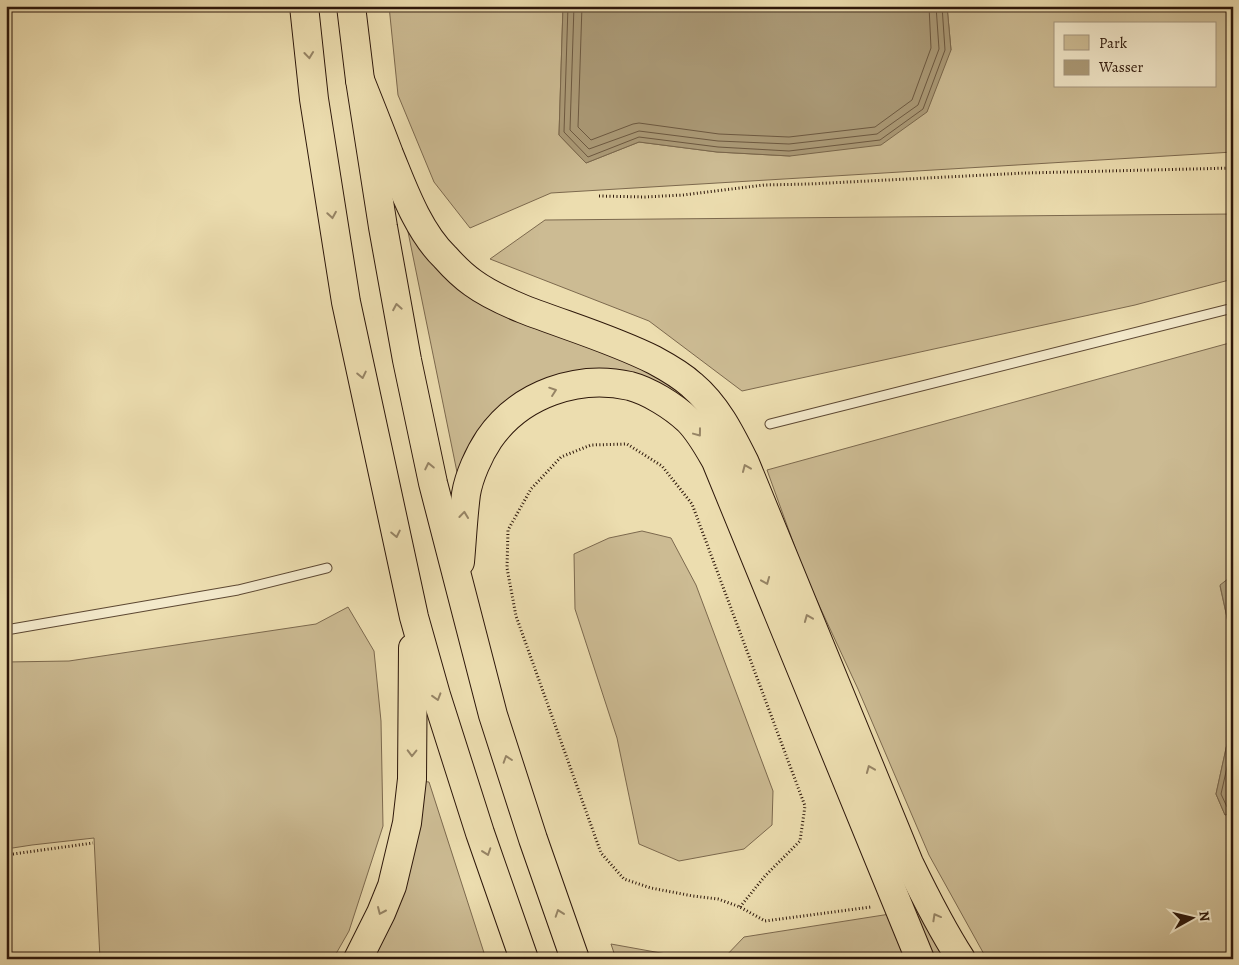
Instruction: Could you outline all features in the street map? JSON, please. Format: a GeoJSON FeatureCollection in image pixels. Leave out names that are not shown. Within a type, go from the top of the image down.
{"type":"FeatureCollection","features":[{"type":"Feature","properties":{"kind":"highway"},"geometry":{"type":"LineString","coordinates":[[304,6],[314,100],[346,302],[414,617],[436,695],[480,833],[524,959]]}},
{"type":"Feature","properties":{"kind":"highway"},"geometry":{"type":"LineString","coordinates":[[351,6],[360,80],[383,226],[407,360],[433,483],[493,715],[530,830],[575,959]]}},
{"type":"Feature","properties":{"kind":"highway"},"geometry":{"type":"LineString","coordinates":[[360,80],[404,192],[418,219],[443,256],[473,283],[491,294],[534,313],[639,353],[677,373],[704,396],[729,431],[745,463],[909,863],[947,938],[961,959]]}},
{"type":"Feature","properties":{"kind":"highway"},"geometry":{"type":"LineString","coordinates":[[458,581],[467,493],[474,471],[489,440],[499,427],[520,407],[546,393],[571,385],[595,382],[614,383],[632,387],[649,394],[677,411],[698,432],[716,461],[920,959]]}},
{"type":"Feature","properties":{"kind":"highway"},"geometry":{"type":"LineString","coordinates":[[358,959],[392,886],[407,823],[412,778],[414,617]]}},
{"type":"Feature","properties":{"kind":"lane"},"geometry":{"type":"LineString","coordinates":[[770,424],[1233,308]]}},
{"type":"Feature","properties":{"kind":"lane"},"geometry":{"type":"LineString","coordinates":[[6,630],[238,590],[327,568]]}},
{"type":"Feature","properties":{"kind":"path"},"geometry":{"type":"LineString","coordinates":[[599,196],[645,197],[683,195],[764,185],[1025,173],[1233,168]]}},
{"type":"Feature","properties":{"kind":"path"},"geometry":{"type":"LineString","coordinates":[[740,907],[765,876],[800,841],[805,806],[692,504],[662,466],[627,444],[591,444],[561,457],[531,489],[508,530],[507,568],[516,616],[600,853],[624,879],[651,888],[692,896],[718,898],[764,920],[870,908],[895,897]]}},
{"type":"Feature","properties":{"kind":"path"},"geometry":{"type":"LineString","coordinates":[[6,855],[93,843]]}},
{"type":"Feature","properties":{"kind":"green space"},"geometry":{"type":"Polygon","coordinates":[[[389,6],[563,6],[559,135],[586,163],[639,142],[717,152],[790,156],[951,50],[947,6],[1233,6],[1233,152],[551,193],[470,228],[434,182],[398,95],[389,6]]]}},
{"type":"Feature","properties":{"kind":"green space"},"geometry":{"type":"Polygon","coordinates":[[[1233,214],[1233,279],[1135,305],[742,391],[649,321],[490,259],[545,220],[1233,214]]]}},
{"type":"Feature","properties":{"kind":"green space"},"geometry":{"type":"Polygon","coordinates":[[[406,222],[423,249],[656,372],[701,408],[716,441],[585,371],[458,477],[406,222]]]}},
{"type":"Feature","properties":{"kind":"green space"},"geometry":{"type":"Polygon","coordinates":[[[1233,342],[1233,575],[1220,586],[1228,622],[1227,744],[1216,794],[1225,815],[1233,812],[1233,959],[988,959],[929,855],[858,689],[805,575],[767,470],[1233,342]]]}},
{"type":"Feature","properties":{"kind":"green space"},"geometry":{"type":"Polygon","coordinates":[[[718,446],[949,959],[933,959],[718,446]]]}},
{"type":"Feature","properties":{"kind":"green space"},"geometry":{"type":"Polygon","coordinates":[[[642,531],[671,538],[696,585],[773,791],[772,825],[744,849],[679,861],[639,844],[617,738],[575,609],[574,554],[609,538],[642,531]]]}},
{"type":"Feature","properties":{"kind":"green space"},"geometry":{"type":"Polygon","coordinates":[[[348,607],[374,651],[381,721],[383,826],[349,931],[333,959],[100,959],[94,838],[6,849],[6,662],[69,661],[316,624],[348,607]]]}},
{"type":"Feature","properties":{"kind":"green space"},"geometry":{"type":"Polygon","coordinates":[[[420,781],[429,782],[486,959],[369,959],[420,781]]]}},
{"type":"Feature","properties":{"kind":"green space"},"geometry":{"type":"Polygon","coordinates":[[[890,914],[913,959],[723,959],[744,937],[890,914]]]}},
{"type":"Feature","properties":{"kind":"green space"},"geometry":{"type":"Polygon","coordinates":[[[611,944],[694,959],[616,959],[611,944]]]}},
{"type":"Feature","properties":{"kind":"water"},"geometry":{"type":"Polygon","coordinates":[[[563,6],[947,6],[951,50],[927,112],[881,145],[790,156],[717,152],[639,142],[586,163],[559,135],[563,6]]]}},
{"type":"Feature","properties":{"kind":"water"},"geometry":{"type":"Polygon","coordinates":[[[1233,575],[1233,812],[1225,815],[1216,794],[1227,744],[1228,622],[1220,585],[1233,575]]]}}]}
